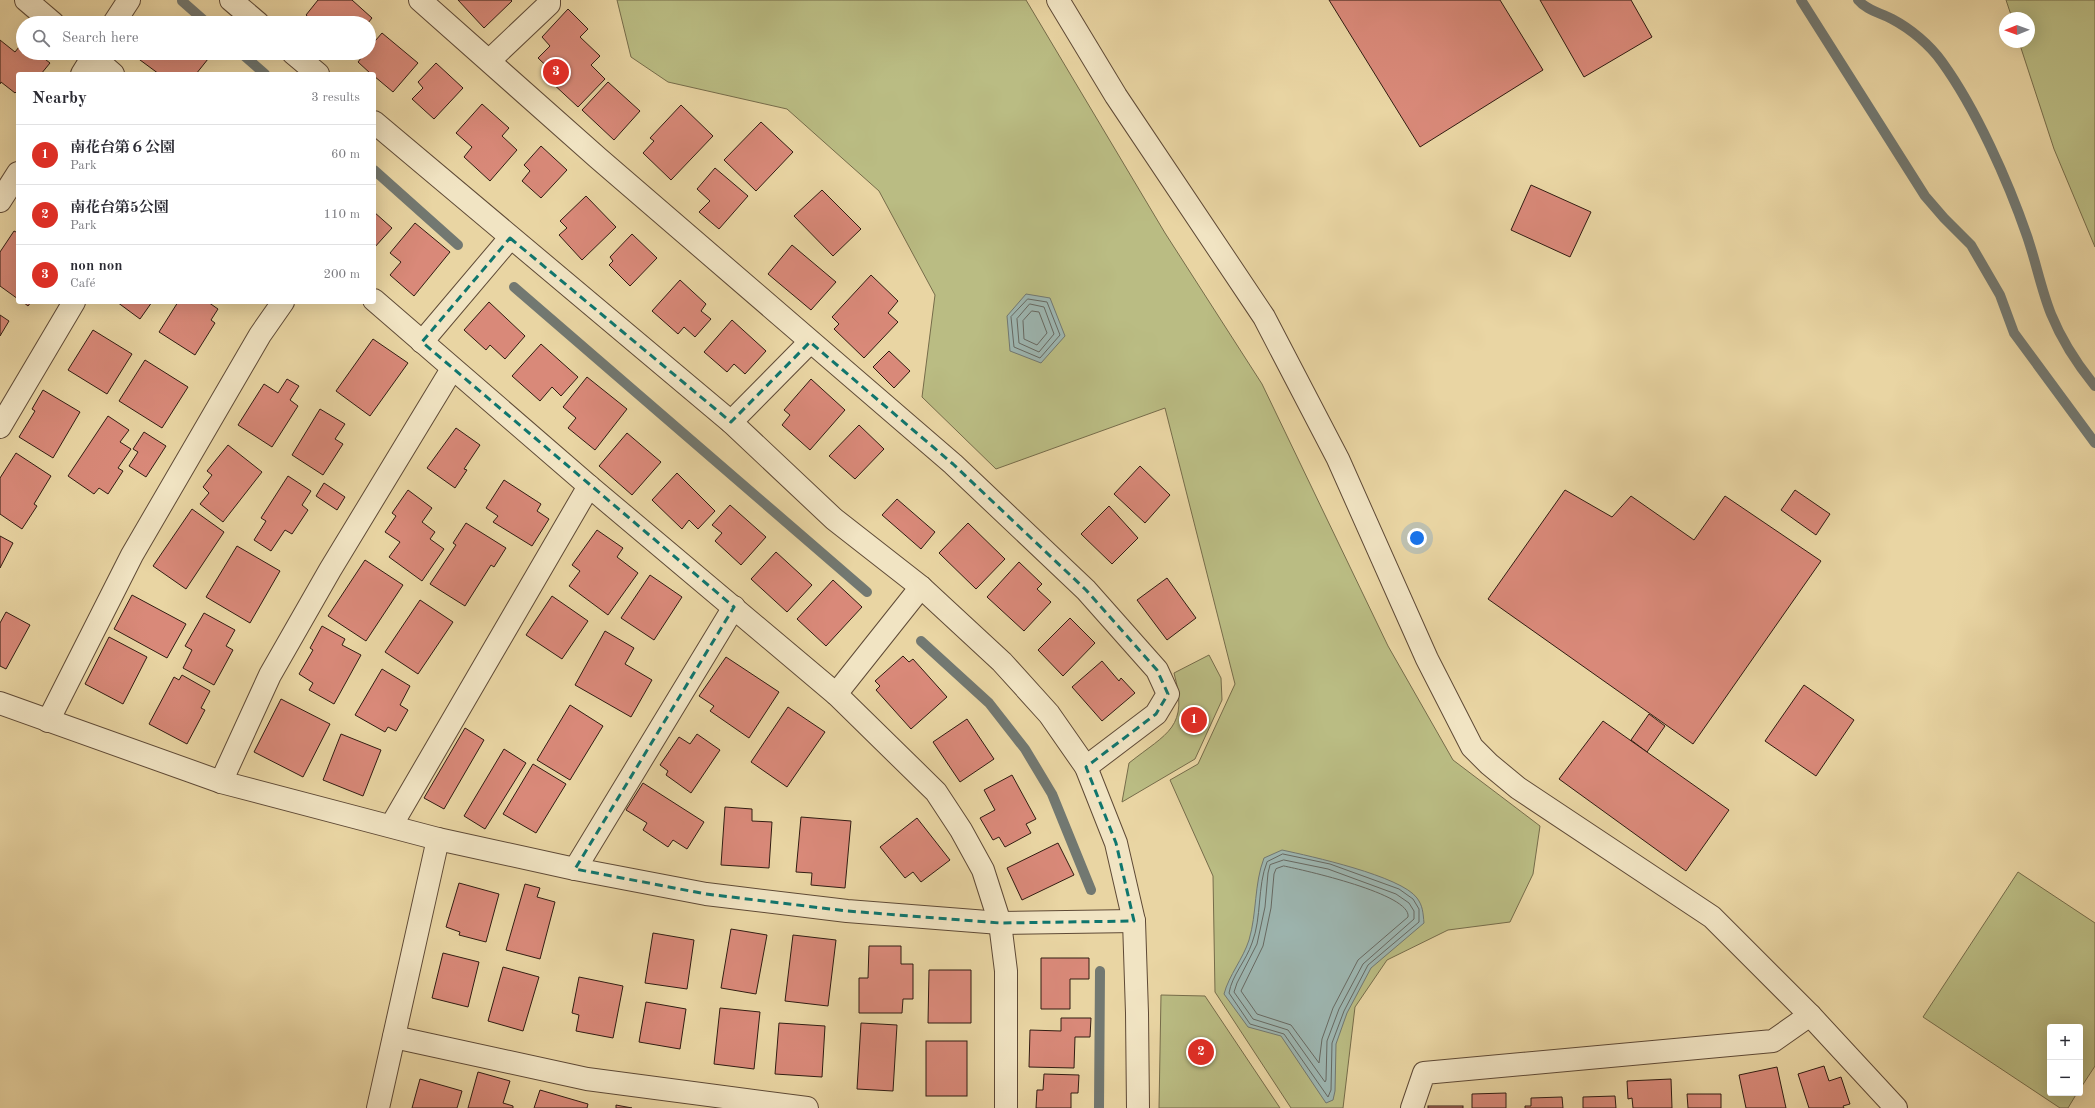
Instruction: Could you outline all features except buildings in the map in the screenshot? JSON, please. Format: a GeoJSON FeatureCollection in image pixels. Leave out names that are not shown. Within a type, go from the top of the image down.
{"type":"FeatureCollection","features":[{"type":"Feature","properties":{"kind":"street"},"geometry":{"type":"LineString","coordinates":[[26,0],[45,16]]}},
{"type":"Feature","properties":{"kind":"street"},"geometry":{"type":"LineString","coordinates":[[118,16],[128,0]]}},
{"type":"Feature","properties":{"kind":"street"},"geometry":{"type":"LineString","coordinates":[[231,0],[250,16]]}},
{"type":"Feature","properties":{"kind":"street"},"geometry":{"type":"LineString","coordinates":[[420,0],[490,60],[598,158],[953,464],[1086,590],[1157,670],[1168,694],[1156,714],[1086,767]]}},
{"type":"Feature","properties":{"kind":"street"},"geometry":{"type":"LineString","coordinates":[[490,60],[549,4],[549,0]]}},
{"type":"Feature","properties":{"kind":"street"},"geometry":{"type":"LineString","coordinates":[[1058,0],[1116,96],[1264,317],[1338,459],[1427,659],[1472,747],[1489,764],[1518,788],[1712,917],[1810,1015],[1896,1108]]}},
{"type":"Feature","properties":{"kind":"street"},"geometry":{"type":"LineString","coordinates":[[92,60],[110,72]]}},
{"type":"Feature","properties":{"kind":"street"},"geometry":{"type":"LineString","coordinates":[[301,60],[316,72]]}},
{"type":"Feature","properties":{"kind":"street"},"geometry":{"type":"LineString","coordinates":[[376,124],[510,238],[731,422],[834,519],[921,587],[1002,662],[1049,714],[1086,767],[1116,843],[1134,921],[1138,1108]]}},
{"type":"Feature","properties":{"kind":"street"},"geometry":{"type":"LineString","coordinates":[[0,201],[16,176]]}},
{"type":"Feature","properties":{"kind":"street"},"geometry":{"type":"LineString","coordinates":[[422,342],[510,238]]}},
{"type":"Feature","properties":{"kind":"street"},"geometry":{"type":"LineString","coordinates":[[376,302],[589,486],[836,694],[936,792],[983,870],[1000,923],[1006,971],[1006,1108]]}},
{"type":"Feature","properties":{"kind":"street"},"geometry":{"type":"LineString","coordinates":[[0,427],[73,304]]}},
{"type":"Feature","properties":{"kind":"street"},"geometry":{"type":"LineString","coordinates":[[48,721],[132,555],[260,335],[282,304]]}},
{"type":"Feature","properties":{"kind":"street"},"geometry":{"type":"LineString","coordinates":[[731,422],[810,342]]}},
{"type":"Feature","properties":{"kind":"street"},"geometry":{"type":"LineString","coordinates":[[221,782],[270,675],[330,570],[452,369]]}},
{"type":"Feature","properties":{"kind":"street"},"geometry":{"type":"LineString","coordinates":[[391,826],[589,486]]}},
{"type":"Feature","properties":{"kind":"street"},"geometry":{"type":"LineString","coordinates":[[836,694],[921,587]]}},
{"type":"Feature","properties":{"kind":"street"},"geometry":{"type":"LineString","coordinates":[[575,869],[734,607]]}},
{"type":"Feature","properties":{"kind":"street"},"geometry":{"type":"LineString","coordinates":[[0,703],[221,782],[438,839],[575,869],[722,896],[846,911],[1000,923],[1134,921]]}},
{"type":"Feature","properties":{"kind":"street"},"geometry":{"type":"LineString","coordinates":[[378,1108],[438,839]]}},
{"type":"Feature","properties":{"kind":"street"},"geometry":{"type":"LineString","coordinates":[[1412,1108],[1424,1073],[1773,1042],[1810,1015]]}},
{"type":"Feature","properties":{"kind":"street"},"geometry":{"type":"LineString","coordinates":[[394,1037],[587,1079],[807,1108]]}},
{"type":"Feature","properties":{"kind":"highlighted area"},"geometry":{"type":"Polygon","coordinates":[[[510,238],[731,422],[810,342],[953,464],[1086,590],[1157,670],[1168,694],[1156,714],[1086,767],[1116,843],[1134,921],[1000,923],[847,911],[706,894],[575,869],[734,607],[422,342],[510,238]]]}},
{"type":"Feature","properties":{"kind":"green space"},"geometry":{"type":"Polygon","coordinates":[[[617,0],[1026,0],[1165,233],[1262,384],[1388,646],[1453,760],[1540,826],[1533,874],[1510,922],[1448,930],[1387,960],[1355,1007],[1343,1108],[1291,1108],[1215,992],[1213,876],[1170,780],[1198,764],[1235,684],[1165,408],[996,469],[922,397],[935,295],[879,191],[787,109],[668,82],[631,57],[617,0]]]}},
{"type":"Feature","properties":{"kind":"green space"},"geometry":{"type":"Polygon","coordinates":[[[2006,0],[2095,0],[2095,247],[2054,149],[2021,48],[2035,48],[2035,12],[2010,12],[2006,0]]]}},
{"type":"Feature","properties":{"kind":"green space"},"geometry":{"type":"Polygon","coordinates":[[[1209,655],[1221,678],[1222,700],[1195,759],[1122,802],[1129,763],[1155,744],[1172,727],[1177,717],[1179,706],[1178,691],[1174,673],[1209,655]]]}},
{"type":"Feature","properties":{"kind":"green space"},"geometry":{"type":"Polygon","coordinates":[[[2018,872],[2095,923],[2095,1066],[2083,1084],[2083,1024],[2047,1024],[2047,1096],[2075,1096],[2068,1108],[2060,1108],[1923,1017],[2018,872]]]}},
{"type":"Feature","properties":{"kind":"green space"},"geometry":{"type":"Polygon","coordinates":[[[1161,995],[1205,996],[1280,1108],[1159,1108],[1161,995]]]}},
{"type":"Feature","properties":{"kind":"water"},"geometry":{"type":"Polygon","coordinates":[[[1026,294],[1050,298],[1065,336],[1041,363],[1010,351],[1007,316],[1026,294]]]}},
{"type":"Feature","properties":{"kind":"water"},"geometry":{"type":"Polygon","coordinates":[[[1282,850],[1354,868],[1393,882],[1408,890],[1417,898],[1423,913],[1424,923],[1371,968],[1347,1013],[1336,1044],[1335,1091],[1333,1100],[1326,1103],[1281,1036],[1248,1027],[1224,994],[1229,980],[1243,954],[1252,930],[1259,878],[1264,858],[1282,850]]]}},
{"type":"Feature","properties":{"kind":"waterway"},"geometry":{"type":"LineString","coordinates":[[1801,0],[1925,196],[1944,218],[1971,245],[2000,295],[2014,333],[2095,443]]}},
{"type":"Feature","properties":{"kind":"waterway"},"geometry":{"type":"LineString","coordinates":[[1858,0],[1869,9],[1899,23],[1920,38],[1942,62],[1955,81],[1979,123],[2001,169],[2027,236],[2044,295],[2055,324],[2070,352],[2095,386]]}},
{"type":"Feature","properties":{"kind":"waterway"},"geometry":{"type":"LineString","coordinates":[[182,1],[199,16]]}},
{"type":"Feature","properties":{"kind":"waterway"},"geometry":{"type":"LineString","coordinates":[[249,60],[263,72]]}},
{"type":"Feature","properties":{"kind":"waterway"},"geometry":{"type":"LineString","coordinates":[[376,172],[458,245]]}},
{"type":"Feature","properties":{"kind":"waterway"},"geometry":{"type":"LineString","coordinates":[[514,287],[867,592]]}},
{"type":"Feature","properties":{"kind":"waterway"},"geometry":{"type":"LineString","coordinates":[[921,641],[989,703],[1025,749],[1052,794],[1091,890]]}},
{"type":"Feature","properties":{"kind":"waterway"},"geometry":{"type":"LineString","coordinates":[[1099,1108],[1100,971]]}},
{"type":"Feature","properties":{"kind":"place","name":"non non"},"geometry":{"type":"Point","coordinates":[556,72]}},
{"type":"Feature","properties":{"kind":"place","name":"南花台第６公園"},"geometry":{"type":"Point","coordinates":[1194,720]}},
{"type":"Feature","properties":{"kind":"place","name":"南花台第5公園"},"geometry":{"type":"Point","coordinates":[1201,1052]}}]}
